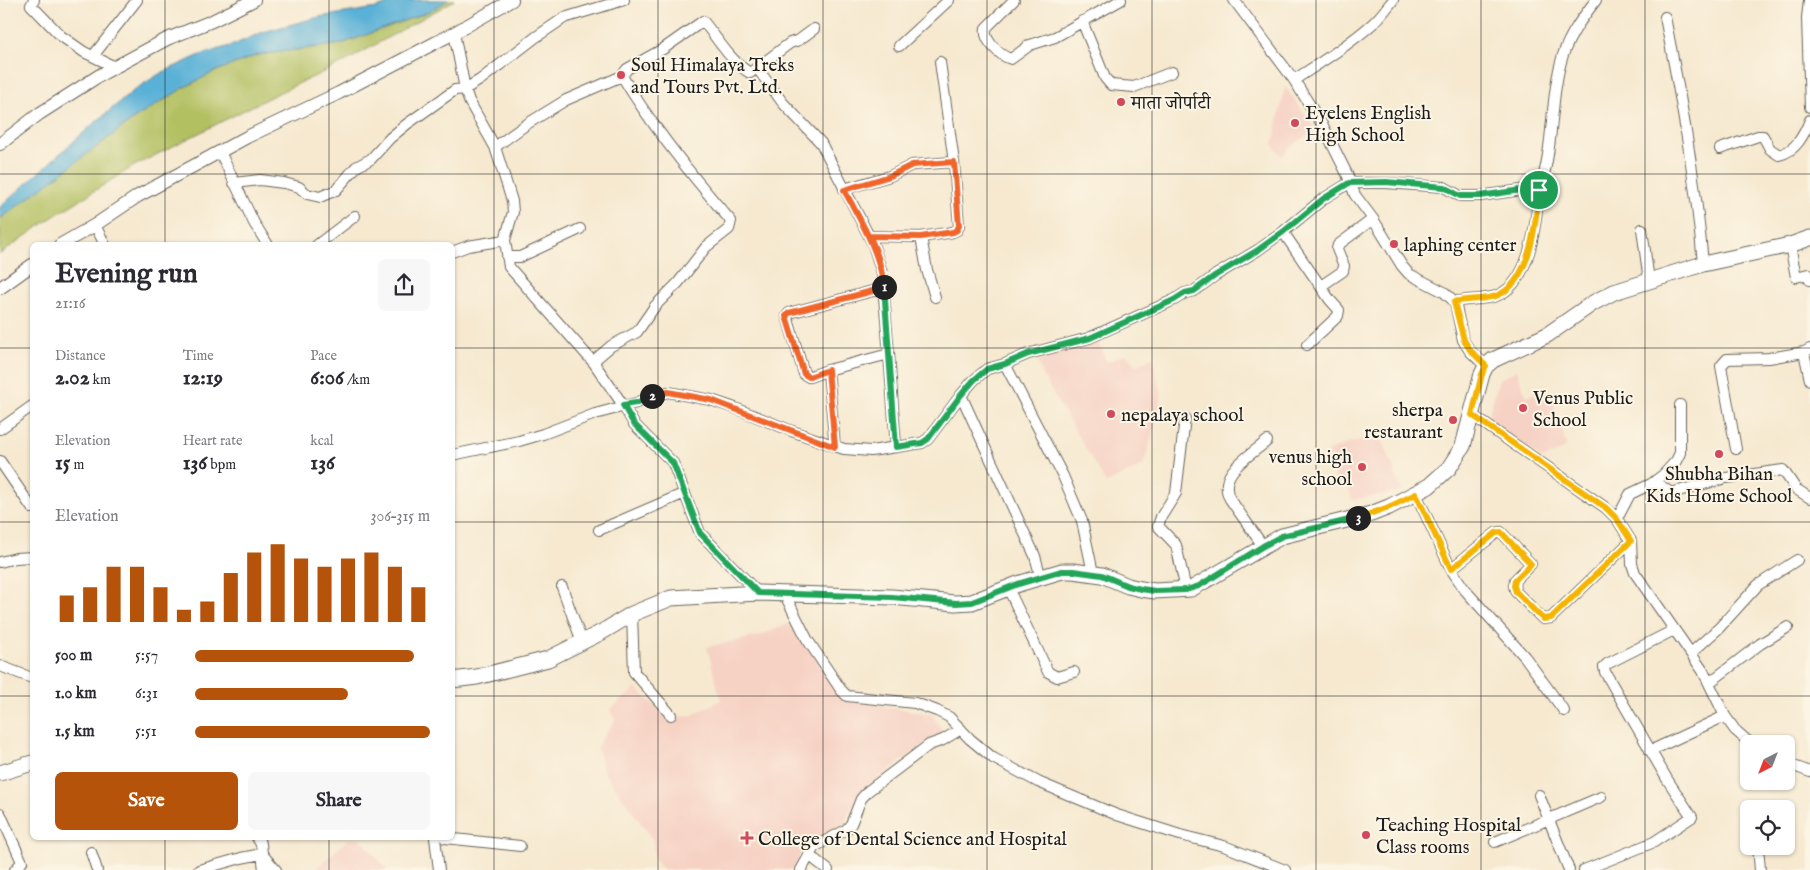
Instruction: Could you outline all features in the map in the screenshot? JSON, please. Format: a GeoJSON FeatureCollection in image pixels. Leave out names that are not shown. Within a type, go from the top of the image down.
{"type":"FeatureCollection","features":[{"type":"Feature","properties":{"kind":"main road"},"geometry":{"type":"LineString","coordinates":[[455,680],[477,677],[548,659],[632,614],[671,598],[784,593],[892,597],[956,603],[972,602],[1008,588],[1062,571],[1093,573],[1111,578],[1128,586],[1155,591],[1186,590],[1199,586],[1282,536],[1372,514],[1429,486],[1449,468],[1463,446],[1482,374],[1486,366],[1493,360],[1547,335],[1602,297],[1703,264],[1790,245],[1810,238]]}},
{"type":"Feature","properties":{"kind":"main road"},"geometry":{"type":"LineString","coordinates":[[0,773],[30,764]]}},
{"type":"Feature","properties":{"kind":"street"},"geometry":{"type":"LineString","coordinates":[[34,0],[32,5],[61,36],[84,52],[115,67]]}},
{"type":"Feature","properties":{"kind":"street"},"geometry":{"type":"LineString","coordinates":[[93,56],[137,0]]}},
{"type":"Feature","properties":{"kind":"street"},"geometry":{"type":"LineString","coordinates":[[0,144],[38,114],[115,67],[167,39],[254,0]]}},
{"type":"Feature","properties":{"kind":"street"},"geometry":{"type":"LineString","coordinates":[[66,242],[138,196],[247,137],[339,93],[454,33],[512,0]]}},
{"type":"Feature","properties":{"kind":"street"},"geometry":{"type":"LineString","coordinates":[[234,183],[260,180],[284,183],[299,187],[307,194],[320,197],[336,190],[356,167],[372,159],[390,138],[407,124],[455,90],[465,89],[480,80],[564,18],[624,0]]}},
{"type":"Feature","properties":{"kind":"street"},"geometry":{"type":"LineString","coordinates":[[899,46],[949,0]]}},
{"type":"Feature","properties":{"kind":"street"},"geometry":{"type":"LineString","coordinates":[[1014,0],[986,28],[985,32],[987,38],[1004,57],[1011,59],[1030,45],[1055,37],[1121,0]]}},
{"type":"Feature","properties":{"kind":"street"},"geometry":{"type":"LineString","coordinates":[[1234,0],[1294,80],[1324,126],[1355,195],[1373,219],[1402,266],[1409,274],[1444,292],[1454,302],[1464,340],[1470,350],[1486,366]]}},
{"type":"Feature","properties":{"kind":"street"},"geometry":{"type":"LineString","coordinates":[[1294,80],[1337,52],[1372,25],[1394,0]]}},
{"type":"Feature","properties":{"kind":"street"},"geometry":{"type":"LineString","coordinates":[[1454,302],[1497,296],[1517,281],[1523,269],[1532,239],[1539,190],[1546,172],[1556,90],[1564,55],[1579,22],[1596,0]]}},
{"type":"Feature","properties":{"kind":"street"},"geometry":{"type":"LineString","coordinates":[[1808,0],[1810,108]]}},
{"type":"Feature","properties":{"kind":"street"},"geometry":{"type":"LineString","coordinates":[[1665,17],[1681,98],[1700,225],[1703,264]]}},
{"type":"Feature","properties":{"kind":"street"},"geometry":{"type":"LineString","coordinates":[[495,146],[566,100],[622,76],[627,69],[663,49],[703,21],[737,65],[750,73],[790,43],[799,40],[814,29]]}},
{"type":"Feature","properties":{"kind":"street"},"geometry":{"type":"LineString","coordinates":[[1082,22],[1105,78],[1111,85],[1134,87],[1172,72]]}},
{"type":"Feature","properties":{"kind":"street"},"geometry":{"type":"LineString","coordinates":[[454,33],[469,101],[495,146],[512,201],[513,212],[505,240],[509,267],[594,363],[634,424],[673,463],[700,533],[758,593]]}},
{"type":"Feature","properties":{"kind":"street"},"geometry":{"type":"LineString","coordinates":[[869,236],[921,237],[953,232],[959,226],[954,162],[940,62]]}},
{"type":"Feature","properties":{"kind":"street"},"geometry":{"type":"LineString","coordinates":[[757,68],[783,102],[821,144],[873,244],[882,273],[884,288],[896,447]]}},
{"type":"Feature","properties":{"kind":"street"},"geometry":{"type":"LineString","coordinates":[[594,363],[597,358],[612,346],[637,332],[655,306],[669,293],[706,247],[729,229],[730,221],[677,156],[622,76]]}},
{"type":"Feature","properties":{"kind":"street"},"geometry":{"type":"LineString","coordinates":[[1720,149],[1763,136],[1770,149],[1779,155],[1788,153],[1804,136],[1810,120]]}},
{"type":"Feature","properties":{"kind":"street"},"geometry":{"type":"LineString","coordinates":[[220,152],[254,223],[266,242]]}},
{"type":"Feature","properties":{"kind":"street"},"geometry":{"type":"LineString","coordinates":[[844,190],[890,176],[912,165],[954,162]]}},
{"type":"Feature","properties":{"kind":"street"},"geometry":{"type":"LineString","coordinates":[[455,454],[543,434],[595,414],[668,392],[692,396],[735,408],[835,447],[871,451],[922,443],[928,439],[974,380],[987,369],[1028,354],[1090,338],[1174,300],[1185,293],[1194,291],[1222,271],[1258,250],[1323,199],[1349,183],[1386,182],[1444,187],[1460,196],[1480,196],[1521,190],[1539,190]]}},
{"type":"Feature","properties":{"kind":"street"},"geometry":{"type":"LineString","coordinates":[[321,242],[355,216]]}},
{"type":"Feature","properties":{"kind":"street"},"geometry":{"type":"LineString","coordinates":[[1321,286],[1343,271],[1344,266],[1337,249],[1338,245],[1373,219]]}},
{"type":"Feature","properties":{"kind":"street"},"geometry":{"type":"LineString","coordinates":[[95,225],[104,242]]}},
{"type":"Feature","properties":{"kind":"street"},"geometry":{"type":"LineString","coordinates":[[507,257],[520,257],[580,229]]}},
{"type":"Feature","properties":{"kind":"street"},"geometry":{"type":"LineString","coordinates":[[1642,229],[1649,281]]}},
{"type":"Feature","properties":{"kind":"street"},"geometry":{"type":"LineString","coordinates":[[1283,232],[1339,310],[1338,316],[1307,345]]}},
{"type":"Feature","properties":{"kind":"street"},"geometry":{"type":"LineString","coordinates":[[921,237],[927,270],[935,297]]}},
{"type":"Feature","properties":{"kind":"street"},"geometry":{"type":"LineString","coordinates":[[455,251],[468,246],[505,240]]}},
{"type":"Feature","properties":{"kind":"street"},"geometry":{"type":"LineString","coordinates":[[1790,245],[1796,277],[1808,274],[1810,280]]}},
{"type":"Feature","properties":{"kind":"street"},"geometry":{"type":"LineString","coordinates":[[0,288],[30,266]]}},
{"type":"Feature","properties":{"kind":"street"},"geometry":{"type":"LineString","coordinates":[[884,288],[789,313],[786,316],[804,374],[809,377],[889,354]]}},
{"type":"Feature","properties":{"kind":"street"},"geometry":{"type":"LineString","coordinates":[[1736,449],[1721,366],[1726,358],[1770,358],[1807,350],[1810,380]]}},
{"type":"Feature","properties":{"kind":"street"},"geometry":{"type":"LineString","coordinates":[[1005,364],[1063,476],[1082,521],[1093,573]]}},
{"type":"Feature","properties":{"kind":"street"},"geometry":{"type":"LineString","coordinates":[[828,370],[835,447]]}},
{"type":"Feature","properties":{"kind":"street"},"geometry":{"type":"LineString","coordinates":[[961,395],[1035,556],[1041,578]]}},
{"type":"Feature","properties":{"kind":"street"},"geometry":{"type":"LineString","coordinates":[[1617,519],[1630,494],[1652,484],[1671,467],[1680,453],[1680,405]]}},
{"type":"Feature","properties":{"kind":"street"},"geometry":{"type":"LineString","coordinates":[[0,429],[30,407]]}},
{"type":"Feature","properties":{"kind":"street"},"geometry":{"type":"LineString","coordinates":[[1472,415],[1590,496],[1617,519],[1631,541],[1632,564],[1635,572],[1691,653],[1709,682],[1725,716],[1741,735]]}},
{"type":"Feature","properties":{"kind":"street"},"geometry":{"type":"LineString","coordinates":[[1185,418],[1176,492],[1160,517],[1158,526],[1176,545],[1186,590]]}},
{"type":"Feature","properties":{"kind":"street"},"geometry":{"type":"LineString","coordinates":[[1263,546],[1230,499],[1226,492],[1226,482],[1232,471],[1267,441]]}},
{"type":"Feature","properties":{"kind":"street"},"geometry":{"type":"LineString","coordinates":[[1,466],[30,505]]}},
{"type":"Feature","properties":{"kind":"street"},"geometry":{"type":"LineString","coordinates":[[1652,484],[1660,485],[1671,493],[1726,478],[1783,470],[1796,489],[1810,498]]}},
{"type":"Feature","properties":{"kind":"street"},"geometry":{"type":"LineString","coordinates":[[599,530],[685,493]]}},
{"type":"Feature","properties":{"kind":"street"},"geometry":{"type":"LineString","coordinates":[[1416,494],[1451,569],[1465,590],[1525,657],[1564,711]]}},
{"type":"Feature","properties":{"kind":"street"},"geometry":{"type":"LineString","coordinates":[[1451,569],[1496,533],[1501,532],[1531,564],[1515,580],[1516,592],[1543,619],[1547,620],[1631,541]]}},
{"type":"Feature","properties":{"kind":"street"},"geometry":{"type":"LineString","coordinates":[[0,562],[30,557]]}},
{"type":"Feature","properties":{"kind":"street"},"geometry":{"type":"LineString","coordinates":[[1691,653],[1719,628],[1758,585],[1797,560]]}},
{"type":"Feature","properties":{"kind":"street"},"geometry":{"type":"LineString","coordinates":[[562,587],[582,642]]}},
{"type":"Feature","properties":{"kind":"street"},"geometry":{"type":"LineString","coordinates":[[1008,588],[1048,672],[1057,677],[1074,672]]}},
{"type":"Feature","properties":{"kind":"street"},"geometry":{"type":"LineString","coordinates":[[784,593],[807,639],[840,690],[847,696],[916,704],[949,717],[970,739],[993,758],[1038,782],[1117,815],[1180,835],[1224,846],[1254,856],[1285,870]]}},
{"type":"Feature","properties":{"kind":"street"},"geometry":{"type":"LineString","coordinates":[[632,614],[634,672],[671,715]]}},
{"type":"Feature","properties":{"kind":"street"},"geometry":{"type":"LineString","coordinates":[[1709,682],[1760,644],[1788,627]]}},
{"type":"Feature","properties":{"kind":"street"},"geometry":{"type":"LineString","coordinates":[[1584,870],[1654,842],[1692,817],[1650,751],[1604,672],[1604,667],[1607,664],[1674,630]]}},
{"type":"Feature","properties":{"kind":"street"},"geometry":{"type":"LineString","coordinates":[[0,666],[30,677]]}},
{"type":"Feature","properties":{"kind":"street"},"geometry":{"type":"LineString","coordinates":[[1650,751],[1725,716]]}},
{"type":"Feature","properties":{"kind":"street"},"geometry":{"type":"LineString","coordinates":[[801,870],[809,855],[818,844],[846,830],[851,824],[861,799],[868,791],[929,745],[943,740],[961,729]]}},
{"type":"Feature","properties":{"kind":"street"},"geometry":{"type":"LineString","coordinates":[[1795,766],[1810,772]]}},
{"type":"Feature","properties":{"kind":"street"},"geometry":{"type":"LineString","coordinates":[[1539,794],[1569,870]]}},
{"type":"Feature","properties":{"kind":"street"},"geometry":{"type":"LineString","coordinates":[[1496,842],[1601,796]]}},
{"type":"Feature","properties":{"kind":"street"},"geometry":{"type":"LineString","coordinates":[[0,813],[22,862],[15,870]]}},
{"type":"Feature","properties":{"kind":"street"},"geometry":{"type":"LineString","coordinates":[[455,839],[520,846]]}},
{"type":"Feature","properties":{"kind":"street"},"geometry":{"type":"LineString","coordinates":[[258,840],[261,844],[264,870]]}},
{"type":"Feature","properties":{"kind":"street"},"geometry":{"type":"LineString","coordinates":[[435,840],[439,870]]}},
{"type":"Feature","properties":{"kind":"street"},"geometry":{"type":"LineString","coordinates":[[91,852],[97,870]]}},
{"type":"Feature","properties":{"kind":"street"},"geometry":{"type":"LineString","coordinates":[[200,870],[262,854]]}},
{"type":"Feature","properties":{"kind":"street"},"geometry":{"type":"LineString","coordinates":[[262,854],[276,870]]}},
{"type":"Feature","properties":{"kind":"street"},"geometry":{"type":"LineString","coordinates":[[809,855],[828,870]]}},
{"type":"Feature","properties":{"kind":"street"},"geometry":{"type":"LineString","coordinates":[[1759,855],[1760,870]]}},
{"type":"Feature","properties":{"kind":"shaded area","name":"Eyelens English High School"},"geometry":{"type":"Polygon","coordinates":[[[1285,86],[1316,129],[1289,148],[1282,156],[1273,145],[1285,86]]]}},
{"type":"Feature","properties":{"kind":"shaded area","name":"nepalaya school"},"geometry":{"type":"Polygon","coordinates":[[[1097,339],[1107,362],[1126,354],[1136,366],[1152,357],[1162,394],[1143,466],[1106,483],[1042,375],[1038,361],[1097,339]]]}},
{"type":"Feature","properties":{"kind":"shaded area","name":"Venus Public School"},"geometry":{"type":"Polygon","coordinates":[[[1517,370],[1526,396],[1550,390],[1567,447],[1543,459],[1487,420],[1499,379],[1517,370]]]}},
{"type":"Feature","properties":{"kind":"shaded area","name":"venus high school"},"geometry":{"type":"Polygon","coordinates":[[[1365,438],[1383,441],[1402,491],[1352,500],[1347,483],[1337,484],[1327,451],[1365,438]]]}},
{"type":"Feature","properties":{"kind":"shaded area"},"geometry":{"type":"Polygon","coordinates":[[[793,622],[842,700],[932,714],[945,735],[932,738],[867,787],[852,806],[844,824],[804,847],[793,870],[664,870],[654,858],[653,840],[604,772],[597,747],[615,720],[610,710],[636,688],[668,719],[692,715],[721,700],[707,647],[759,636],[793,622]]]}},
{"type":"Feature","properties":{"kind":"shaded area"},"geometry":{"type":"Polygon","coordinates":[[[348,840],[362,840],[388,870],[314,870],[348,840]]]}},
{"type":"Feature","properties":{"kind":"green space"},"geometry":{"type":"Polygon","coordinates":[[[448,0],[455,0],[341,64],[274,95],[134,166],[51,218],[0,254],[0,219],[135,118],[183,88],[216,71],[258,55],[341,44],[428,12],[448,0]]]}},
{"type":"Feature","properties":{"kind":"water"},"geometry":{"type":"Polygon","coordinates":[[[397,0],[448,0],[428,12],[341,44],[258,55],[216,71],[183,88],[135,118],[0,219],[0,207],[91,126],[137,88],[161,73],[200,55],[233,45],[263,32],[319,17],[377,8],[397,0]]]}},
{"type":"Feature","properties":{"kind":"place","name":"Soul Himalaya Treks and Tours Pvt. Ltd."},"geometry":{"type":"Point","coordinates":[621,75]}},
{"type":"Feature","properties":{"kind":"place","name":"माता जोर्पाटी"},"geometry":{"type":"Point","coordinates":[1121,102]}},
{"type":"Feature","properties":{"kind":"place","name":"Eyelens English High School"},"geometry":{"type":"Point","coordinates":[1295,123]}},
{"type":"Feature","properties":{"kind":"place","name":"laphing center"},"geometry":{"type":"Point","coordinates":[1394,244]}},
{"type":"Feature","properties":{"kind":"place","name":"Venus Public School"},"geometry":{"type":"Point","coordinates":[1523,408]}},
{"type":"Feature","properties":{"kind":"place","name":"nepalaya school"},"geometry":{"type":"Point","coordinates":[1111,414]}},
{"type":"Feature","properties":{"kind":"place","name":"sherpa restaurant"},"geometry":{"type":"Point","coordinates":[1453,420]}},
{"type":"Feature","properties":{"kind":"place","name":"Shubha Bihan Kids Home School"},"geometry":{"type":"Point","coordinates":[1719,454]}},
{"type":"Feature","properties":{"kind":"place","name":"venus high school"},"geometry":{"type":"Point","coordinates":[1362,467]}},
{"type":"Feature","properties":{"kind":"place","name":"Teaching Hospital Class rooms"},"geometry":{"type":"Point","coordinates":[1366,835]}},
{"type":"Feature","properties":{"kind":"place","name":"College of Dental Science and Hospital"},"geometry":{"type":"Point","coordinates":[747,838]}},
{"type":"Feature","properties":{"kind":"route"},"geometry":{"type":"LineString","coordinates":[[1539,190],[1521,190],[1480,196],[1460,196],[1444,187],[1386,182],[1349,183],[1323,199],[1258,250],[1216,275],[1194,291],[1185,293],[1174,300],[1090,338],[1028,354],[987,369],[961,395],[928,439],[922,443],[896,447],[884,288],[882,273],[873,244],[844,190],[890,176],[912,165],[929,162],[954,162],[959,226],[957,230],[921,237],[869,236],[873,244],[882,273],[884,288],[789,313],[786,316],[804,374],[809,377],[828,370],[835,447],[735,408],[692,396],[668,392],[636,403],[623,405],[634,424],[673,463],[700,533],[758,593],[892,597],[956,603],[972,602],[1018,584],[1062,571],[1102,575],[1128,586],[1141,589],[1155,591],[1186,590],[1199,586],[1282,536],[1372,514],[1416,494],[1451,569],[1496,533],[1501,532],[1531,564],[1515,580],[1516,592],[1543,619],[1547,620],[1631,541],[1617,519],[1606,508],[1472,415],[1482,374],[1486,366],[1470,350],[1464,340],[1454,302],[1497,296],[1517,281],[1523,269],[1532,239],[1539,190]]}}]}
